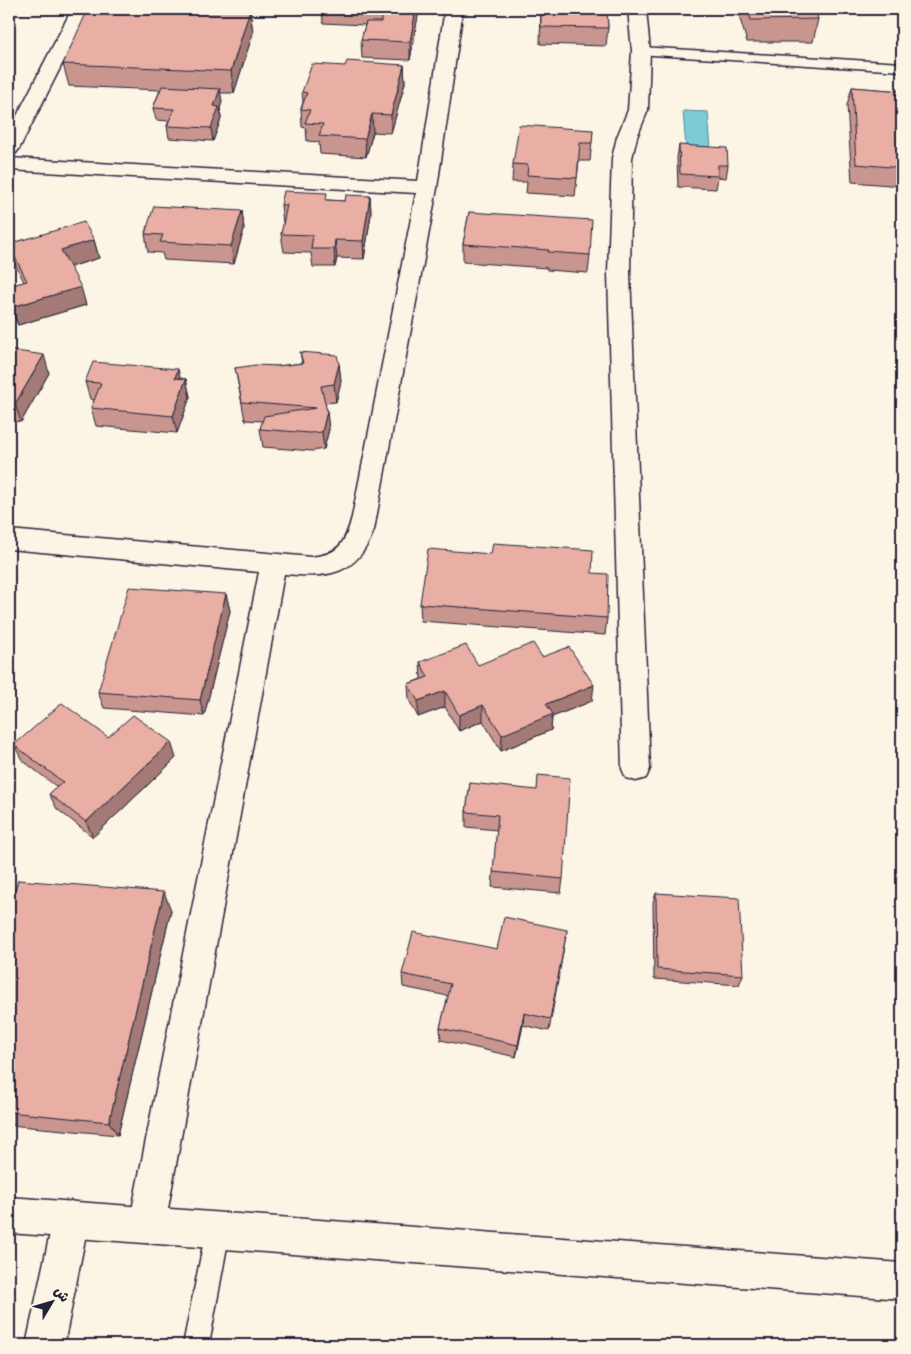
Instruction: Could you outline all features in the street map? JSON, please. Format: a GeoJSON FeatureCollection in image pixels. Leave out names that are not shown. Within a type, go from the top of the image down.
{"type":"FeatureCollection","features":[{"type":"Feature","properties":{"kind":"street"},"geometry":{"type":"LineString","coordinates":[[9,149],[81,9]]}},
{"type":"Feature","properties":{"kind":"street"},"geometry":{"type":"LineString","coordinates":[[9,539],[273,565],[311,567],[336,565],[344,560],[357,542],[370,486],[427,188],[454,9]]}},
{"type":"Feature","properties":{"kind":"street"},"geometry":{"type":"LineString","coordinates":[[636,768],[619,272],[622,158],[627,136],[638,110],[641,51],[637,9]]}},
{"type":"Feature","properties":{"kind":"street"},"geometry":{"type":"LineString","coordinates":[[9,164],[427,188]]}},
{"type":"Feature","properties":{"kind":"street"},"geometry":{"type":"LineString","coordinates":[[147,1225],[273,565]]}},
{"type":"Feature","properties":{"kind":"street"},"geometry":{"type":"LineString","coordinates":[[9,1215],[902,1281]]}},
{"type":"Feature","properties":{"kind":"street"},"geometry":{"type":"LineString","coordinates":[[45,1345],[71,1219]]}},
{"type":"Feature","properties":{"kind":"lane"},"geometry":{"type":"LineString","coordinates":[[641,51],[902,67]]}},
{"type":"Feature","properties":{"kind":"lane"},"geometry":{"type":"LineString","coordinates":[[196,1345],[218,1230]]}},
{"type":"Feature","properties":{"kind":"water"},"geometry":{"type":"Polygon","coordinates":[[[683,111],[708,112],[711,149],[686,148],[683,111]]]}},
{"type":"Feature","properties":{"kind":"building"},"geometry":{"type":"Polygon","coordinates":[[[88,9],[250,10],[231,71],[63,64],[88,9]]]}},
{"type":"Feature","properties":{"kind":"building"},"geometry":{"type":"Polygon","coordinates":[[[384,9],[416,9],[410,42],[361,40],[366,22],[381,22],[384,9]]]}},
{"type":"Feature","properties":{"kind":"building"},"geometry":{"type":"Polygon","coordinates":[[[541,9],[607,9],[608,28],[541,27],[541,9]]]}},
{"type":"Feature","properties":{"kind":"building"},"geometry":{"type":"Polygon","coordinates":[[[748,9],[815,9],[818,19],[751,20],[748,9]]]}},
{"type":"Feature","properties":{"kind":"building"},"geometry":{"type":"Polygon","coordinates":[[[347,61],[404,65],[391,115],[372,114],[365,139],[319,136],[323,124],[305,123],[310,110],[301,109],[307,93],[302,92],[312,64],[345,66],[347,61]]]}},
{"type":"Feature","properties":{"kind":"building"},"geometry":{"type":"Polygon","coordinates":[[[162,86],[220,89],[214,106],[219,107],[211,128],[167,126],[174,109],[153,108],[162,86]]]}},
{"type":"Feature","properties":{"kind":"building"},"geometry":{"type":"Polygon","coordinates":[[[852,87],[902,91],[902,168],[856,164],[852,87]]]}},
{"type":"Feature","properties":{"kind":"building"},"geometry":{"type":"Polygon","coordinates":[[[519,125],[593,130],[592,143],[580,143],[577,178],[527,175],[528,165],[513,164],[519,125]]]}},
{"type":"Feature","properties":{"kind":"building"},"geometry":{"type":"Polygon","coordinates":[[[679,145],[727,148],[728,165],[718,165],[718,176],[680,174],[679,145]]]}},
{"type":"Feature","properties":{"kind":"building"},"geometry":{"type":"Polygon","coordinates":[[[284,191],[327,193],[326,200],[345,201],[346,195],[370,196],[363,241],[335,240],[334,249],[311,249],[313,235],[281,234],[287,205],[281,205],[284,191]]]}},
{"type":"Feature","properties":{"kind":"building"},"geometry":{"type":"Polygon","coordinates":[[[154,206],[242,211],[231,246],[160,242],[163,235],[145,234],[154,206]]]}},
{"type":"Feature","properties":{"kind":"building"},"geometry":{"type":"Polygon","coordinates":[[[469,212],[592,220],[590,255],[463,244],[469,212]]]}},
{"type":"Feature","properties":{"kind":"building"},"geometry":{"type":"Polygon","coordinates":[[[84,222],[94,240],[61,250],[81,287],[12,307],[9,300],[9,286],[27,281],[9,244],[84,222]]]}},
{"type":"Feature","properties":{"kind":"building"},"geometry":{"type":"Polygon","coordinates":[[[9,350],[44,355],[15,404],[9,403],[9,350]]]}},
{"type":"Feature","properties":{"kind":"building"},"geometry":{"type":"Polygon","coordinates":[[[300,352],[337,355],[339,364],[334,384],[321,386],[327,411],[322,432],[310,433],[260,429],[264,416],[316,408],[242,402],[235,368],[303,363],[300,352]]]}},
{"type":"Feature","properties":{"kind":"building"},"geometry":{"type":"Polygon","coordinates":[[[93,362],[178,369],[175,378],[186,379],[173,416],[91,408],[101,383],[85,382],[93,362]]]}},
{"type":"Feature","properties":{"kind":"building"},"geometry":{"type":"Polygon","coordinates":[[[493,543],[593,550],[592,573],[608,574],[607,618],[420,604],[428,549],[491,554],[493,543]]]}},
{"type":"Feature","properties":{"kind":"building"},"geometry":{"type":"Polygon","coordinates":[[[129,587],[226,594],[200,700],[98,692],[129,587]]]}},
{"type":"Feature","properties":{"kind":"building"},"geometry":{"type":"Polygon","coordinates":[[[533,643],[542,657],[569,647],[594,685],[546,704],[553,714],[502,735],[483,705],[459,715],[445,691],[418,701],[408,684],[428,677],[420,662],[466,645],[478,665],[533,643]]]}},
{"type":"Feature","properties":{"kind":"building"},"geometry":{"type":"Polygon","coordinates":[[[62,703],[108,737],[133,715],[171,742],[86,822],[49,794],[63,782],[14,745],[62,703]]]}},
{"type":"Feature","properties":{"kind":"building"},"geometry":{"type":"Polygon","coordinates":[[[538,775],[570,778],[563,879],[493,872],[498,815],[466,812],[470,783],[537,790],[538,775]]]}},
{"type":"Feature","properties":{"kind":"building"},"geometry":{"type":"Polygon","coordinates":[[[18,880],[164,892],[109,1122],[9,1112],[9,910],[18,880]]]}},
{"type":"Feature","properties":{"kind":"building"},"geometry":{"type":"Polygon","coordinates":[[[656,893],[739,898],[743,975],[657,969],[656,893]]]}},
{"type":"Feature","properties":{"kind":"building"},"geometry":{"type":"Polygon","coordinates":[[[504,917],[567,930],[550,1019],[524,1013],[518,1045],[440,1028],[451,984],[402,974],[413,932],[497,949],[504,917]]]}}]}
